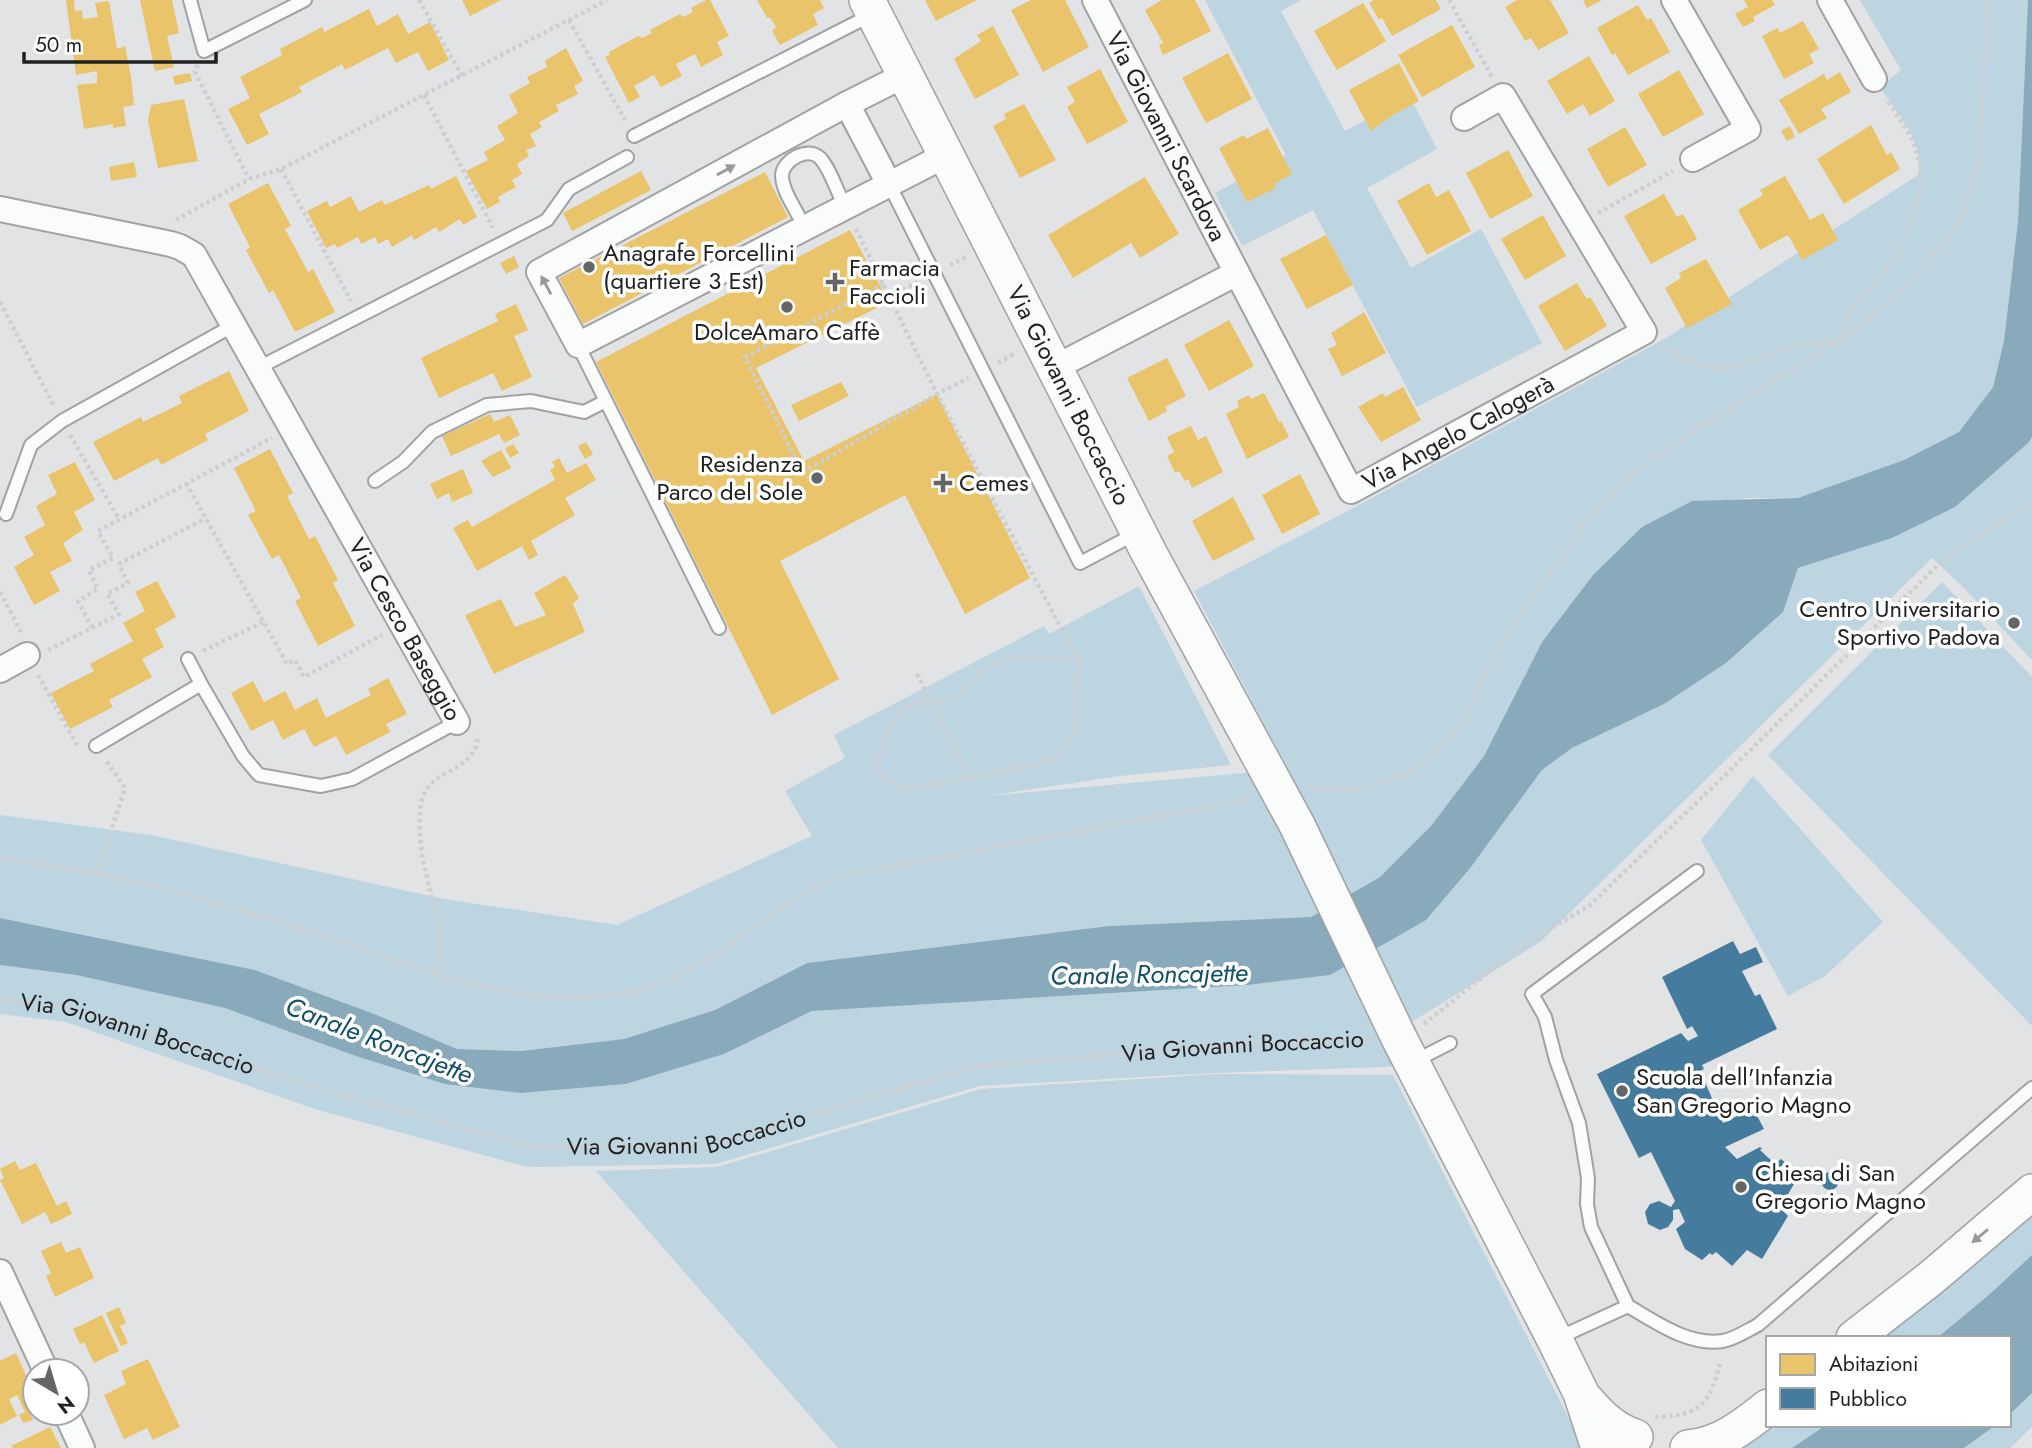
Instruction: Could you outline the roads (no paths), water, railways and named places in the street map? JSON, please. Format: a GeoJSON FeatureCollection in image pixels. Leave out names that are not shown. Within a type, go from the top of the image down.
{"type":"FeatureCollection","features":[{"type":"Feature","properties":{"kind":"street","name":"Via Giovanni Scardova"},"geometry":{"type":"LineString","coordinates":[[1095,0],[1237,273]]}},
{"type":"Feature","properties":{"kind":"street"},"geometry":{"type":"LineString","coordinates":[[1674,0],[1748,129],[1693,159]]}},
{"type":"Feature","properties":{"kind":"street"},"geometry":{"type":"LineString","coordinates":[[1830,0],[1874,79]]}},
{"type":"Feature","properties":{"kind":"street","name":"Via Giovanni Boccaccio"},"geometry":{"type":"LineString","coordinates":[[871,7],[1138,533],[1281,791],[1399,1038]]}},
{"type":"Feature","properties":{"kind":"street"},"geometry":{"type":"LineString","coordinates":[[905,75],[539,272],[578,345],[946,155]]}},
{"type":"Feature","properties":{"kind":"street","name":"Via Angelo Calogerà"},"geometry":{"type":"LineString","coordinates":[[1237,273],[1351,491],[1644,332],[1503,96],[1464,118]]}},
{"type":"Feature","properties":{"kind":"street"},"geometry":{"type":"LineString","coordinates":[[847,104],[889,184]]}},
{"type":"Feature","properties":{"kind":"street","name":"Via Cesco Baseggio"},"geometry":{"type":"LineString","coordinates":[[0,209],[180,247],[194,255],[457,722]]}},
{"type":"Feature","properties":{"kind":"street"},"geometry":{"type":"LineString","coordinates":[[1056,367],[1237,273]]}},
{"type":"Feature","properties":{"kind":"street"},"geometry":{"type":"LineString","coordinates":[[0,670],[30,657]]}},
{"type":"Feature","properties":{"kind":"street"},"geometry":{"type":"LineString","coordinates":[[1399,1038],[1555,1340],[1581,1394],[1599,1448]]}},
{"type":"Feature","properties":{"kind":"street"},"geometry":{"type":"LineString","coordinates":[[1857,1336],[1931,1279],[2032,1192]]}},
{"type":"Feature","properties":{"kind":"street"},"geometry":{"type":"LineString","coordinates":[[0,1272],[39,1357]]}},
{"type":"Feature","properties":{"kind":"street"},"geometry":{"type":"LineString","coordinates":[[1581,1394],[1605,1421],[1620,1432],[1642,1438]]}},
{"type":"Feature","properties":{"kind":"street"},"geometry":{"type":"LineString","coordinates":[[1688,1448],[1723,1440],[1766,1408]]}},
{"type":"Feature","properties":{"kind":"street"},"geometry":{"type":"LineString","coordinates":[[72,1427],[82,1448]]}},
{"type":"Feature","properties":{"kind":"lane"},"geometry":{"type":"LineString","coordinates":[[190,0],[204,51],[305,0]]}},
{"type":"Feature","properties":{"kind":"lane"},"geometry":{"type":"LineString","coordinates":[[634,136],[871,7]]}},
{"type":"Feature","properties":{"kind":"lane"},"geometry":{"type":"LineString","coordinates":[[799,215],[783,185],[782,172],[790,160],[803,155],[812,154],[820,158],[845,207]]}},
{"type":"Feature","properties":{"kind":"lane"},"geometry":{"type":"LineString","coordinates":[[258,368],[547,220],[569,189],[627,157]]}},
{"type":"Feature","properties":{"kind":"lane"},"geometry":{"type":"LineString","coordinates":[[889,184],[1080,563],[1138,533]]}},
{"type":"Feature","properties":{"kind":"lane"},"geometry":{"type":"LineString","coordinates":[[6,514],[31,445],[62,421],[234,325]]}},
{"type":"Feature","properties":{"kind":"lane"},"geometry":{"type":"LineString","coordinates":[[578,345],[719,628]]}},
{"type":"Feature","properties":{"kind":"lane"},"geometry":{"type":"LineString","coordinates":[[375,481],[404,462],[432,432],[487,405],[531,401],[584,412],[606,401]]}},
{"type":"Feature","properties":{"kind":"lane","name":"Via Cesco Baseggio"},"geometry":{"type":"LineString","coordinates":[[188,659],[243,755],[259,775],[321,786],[352,779],[457,722]]}},
{"type":"Feature","properties":{"kind":"lane"},"geometry":{"type":"LineString","coordinates":[[96,746],[201,684]]}},
{"type":"Feature","properties":{"kind":"lane"},"geometry":{"type":"LineString","coordinates":[[1697,872],[1532,994],[1545,1017],[1556,1060],[1580,1123],[1588,1178],[1587,1204],[1591,1227],[1628,1306],[1697,1341],[1726,1341],[1758,1325],[2032,1088]]}},
{"type":"Feature","properties":{"kind":"lane"},"geometry":{"type":"LineString","coordinates":[[1399,1038],[1450,1043]]}},
{"type":"Feature","properties":{"kind":"lane"},"geometry":{"type":"LineString","coordinates":[[1555,1340],[1628,1306]]}},
{"type":"Feature","properties":{"kind":"water","name":"Canale Roncajette"},"geometry":{"type":"Polygon","coordinates":[[[2028,0],[2032,0],[2032,437],[2029,442],[1955,507],[1892,538],[1798,568],[1783,612],[1726,663],[1664,704],[1572,748],[1542,770],[1471,867],[1426,920],[1330,975],[1248,985],[812,1011],[724,1054],[626,1084],[521,1093],[445,1084],[356,1056],[225,1008],[76,975],[0,965],[0,918],[255,970],[377,1015],[457,1049],[521,1051],[624,1039],[715,1010],[807,963],[1109,926],[1311,917],[1380,877],[1431,826],[1484,756],[1542,642],[1593,575],[1642,527],[1692,501],[1798,498],[1904,460],[1959,432],[1993,387],[2004,341],[2018,221],[2028,0]]]}},
{"type":"Feature","properties":{"kind":"water"},"geometry":{"type":"Polygon","coordinates":[[[2032,1255],[2032,1393],[2011,1413],[2011,1336],[1939,1336],[2032,1255]]]}},
{"type":"Feature","properties":{"kind":"water"},"geometry":{"type":"Polygon","coordinates":[[[1823,1427],[1993,1427],[1964,1448],[1792,1448],[1823,1427]]]}},
{"type":"Feature","properties":{"kind":"place","name":"Anagrafe Forcellini (quartiere 3 Est)"},"geometry":{"type":"Point","coordinates":[589,267]}},
{"type":"Feature","properties":{"kind":"place","name":"Farmacia Faccioli"},"geometry":{"type":"Point","coordinates":[835,282]}},
{"type":"Feature","properties":{"kind":"place","name":"DolceAmaro Caffè"},"geometry":{"type":"Point","coordinates":[787,307]}},
{"type":"Feature","properties":{"kind":"place","name":"Residenza Parco del Sole"},"geometry":{"type":"Point","coordinates":[817,478]}},
{"type":"Feature","properties":{"kind":"place","name":"Cemes"},"geometry":{"type":"Point","coordinates":[943,483]}},
{"type":"Feature","properties":{"kind":"place","name":"Centro Universitario Sportivo Padova"},"geometry":{"type":"Point","coordinates":[2014,623]}},
{"type":"Feature","properties":{"kind":"place","name":"Scuola dell'Infanzia San Gregorio Magno"},"geometry":{"type":"Point","coordinates":[1622,1091]}},
{"type":"Feature","properties":{"kind":"place","name":"Chiesa di San Gregorio Magno"},"geometry":{"type":"Point","coordinates":[1741,1187]}}]}
